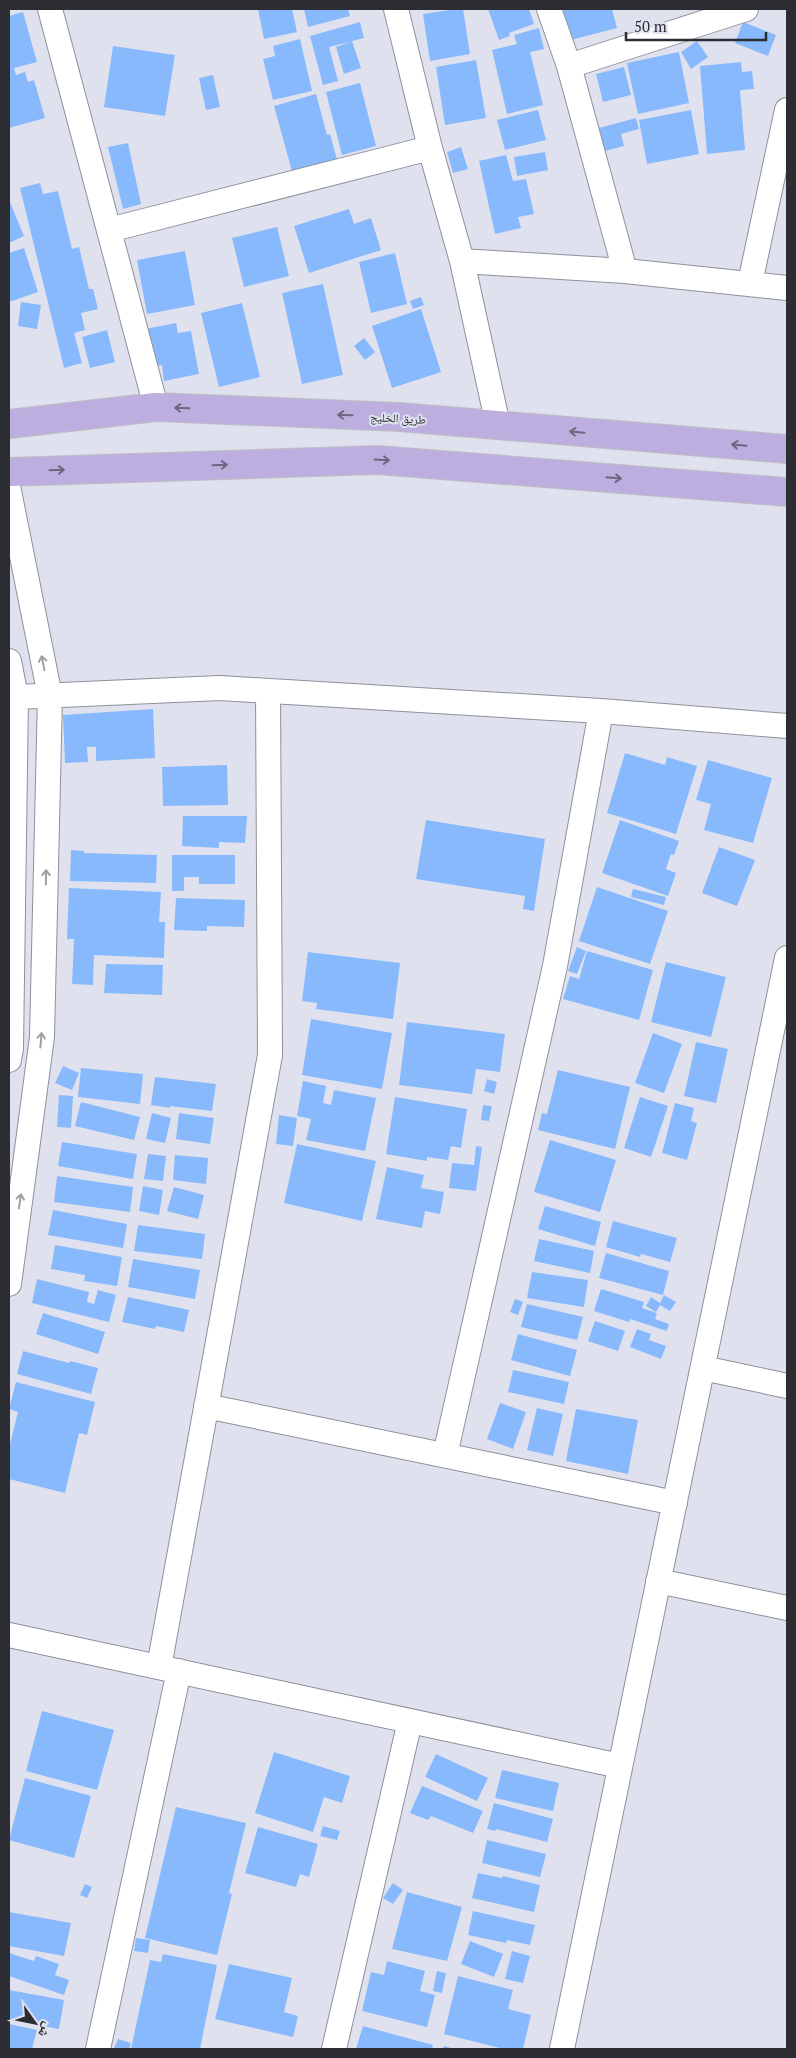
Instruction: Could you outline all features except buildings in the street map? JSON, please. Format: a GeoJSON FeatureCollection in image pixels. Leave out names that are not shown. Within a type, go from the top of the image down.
{"type":"FeatureCollection","features":[{"type":"Feature","properties":{"kind":"main road","name":"طريق الخليج"},"geometry":{"type":"LineString","coordinates":[[9,424],[156,407],[399,417],[787,448]]}},
{"type":"Feature","properties":{"kind":"main road"},"geometry":{"type":"LineString","coordinates":[[9,472],[377,460],[787,492]]}},
{"type":"Feature","properties":{"kind":"street"},"geometry":{"type":"LineString","coordinates":[[50,9],[156,407]]}},
{"type":"Feature","properties":{"kind":"street"},"geometry":{"type":"LineString","coordinates":[[396,9],[430,148],[462,260],[498,425]]}},
{"type":"Feature","properties":{"kind":"street"},"geometry":{"type":"LineString","coordinates":[[549,9],[569,66],[625,271]]}},
{"type":"Feature","properties":{"kind":"street"},"geometry":{"type":"LineString","coordinates":[[569,66],[746,9]]}},
{"type":"Feature","properties":{"kind":"street"},"geometry":{"type":"LineString","coordinates":[[750,283],[787,110]]}},
{"type":"Feature","properties":{"kind":"street"},"geometry":{"type":"LineString","coordinates":[[109,230],[430,148]]}},
{"type":"Feature","properties":{"kind":"street"},"geometry":{"type":"LineString","coordinates":[[462,260],[625,271],[787,288]]}},
{"type":"Feature","properties":{"kind":"street"},"geometry":{"type":"LineString","coordinates":[[9,491],[50,696],[42,1037],[9,1284]]}},
{"type":"Feature","properties":{"kind":"street"},"geometry":{"type":"LineString","coordinates":[[9,661],[13,698],[9,1060]]}},
{"type":"Feature","properties":{"kind":"street"},"geometry":{"type":"LineString","coordinates":[[13,698],[220,688],[601,711],[787,726]]}},
{"type":"Feature","properties":{"kind":"street"},"geometry":{"type":"LineString","coordinates":[[98,2049],[169,1669],[206,1406],[270,1055],[268,691]]}},
{"type":"Feature","properties":{"kind":"street"},"geometry":{"type":"LineString","coordinates":[[445,1455],[555,966],[601,711]]}},
{"type":"Feature","properties":{"kind":"street"},"geometry":{"type":"LineString","coordinates":[[562,2049],[787,958]]}},
{"type":"Feature","properties":{"kind":"street"},"geometry":{"type":"LineString","coordinates":[[703,1368],[787,1386]]}},
{"type":"Feature","properties":{"kind":"street"},"geometry":{"type":"LineString","coordinates":[[206,1406],[675,1503]]}},
{"type":"Feature","properties":{"kind":"street"},"geometry":{"type":"LineString","coordinates":[[658,1581],[787,1608]]}},
{"type":"Feature","properties":{"kind":"street"},"geometry":{"type":"LineString","coordinates":[[9,1635],[620,1766]]}},
{"type":"Feature","properties":{"kind":"street"},"geometry":{"type":"LineString","coordinates":[[334,2049],[410,1721]]}}]}
